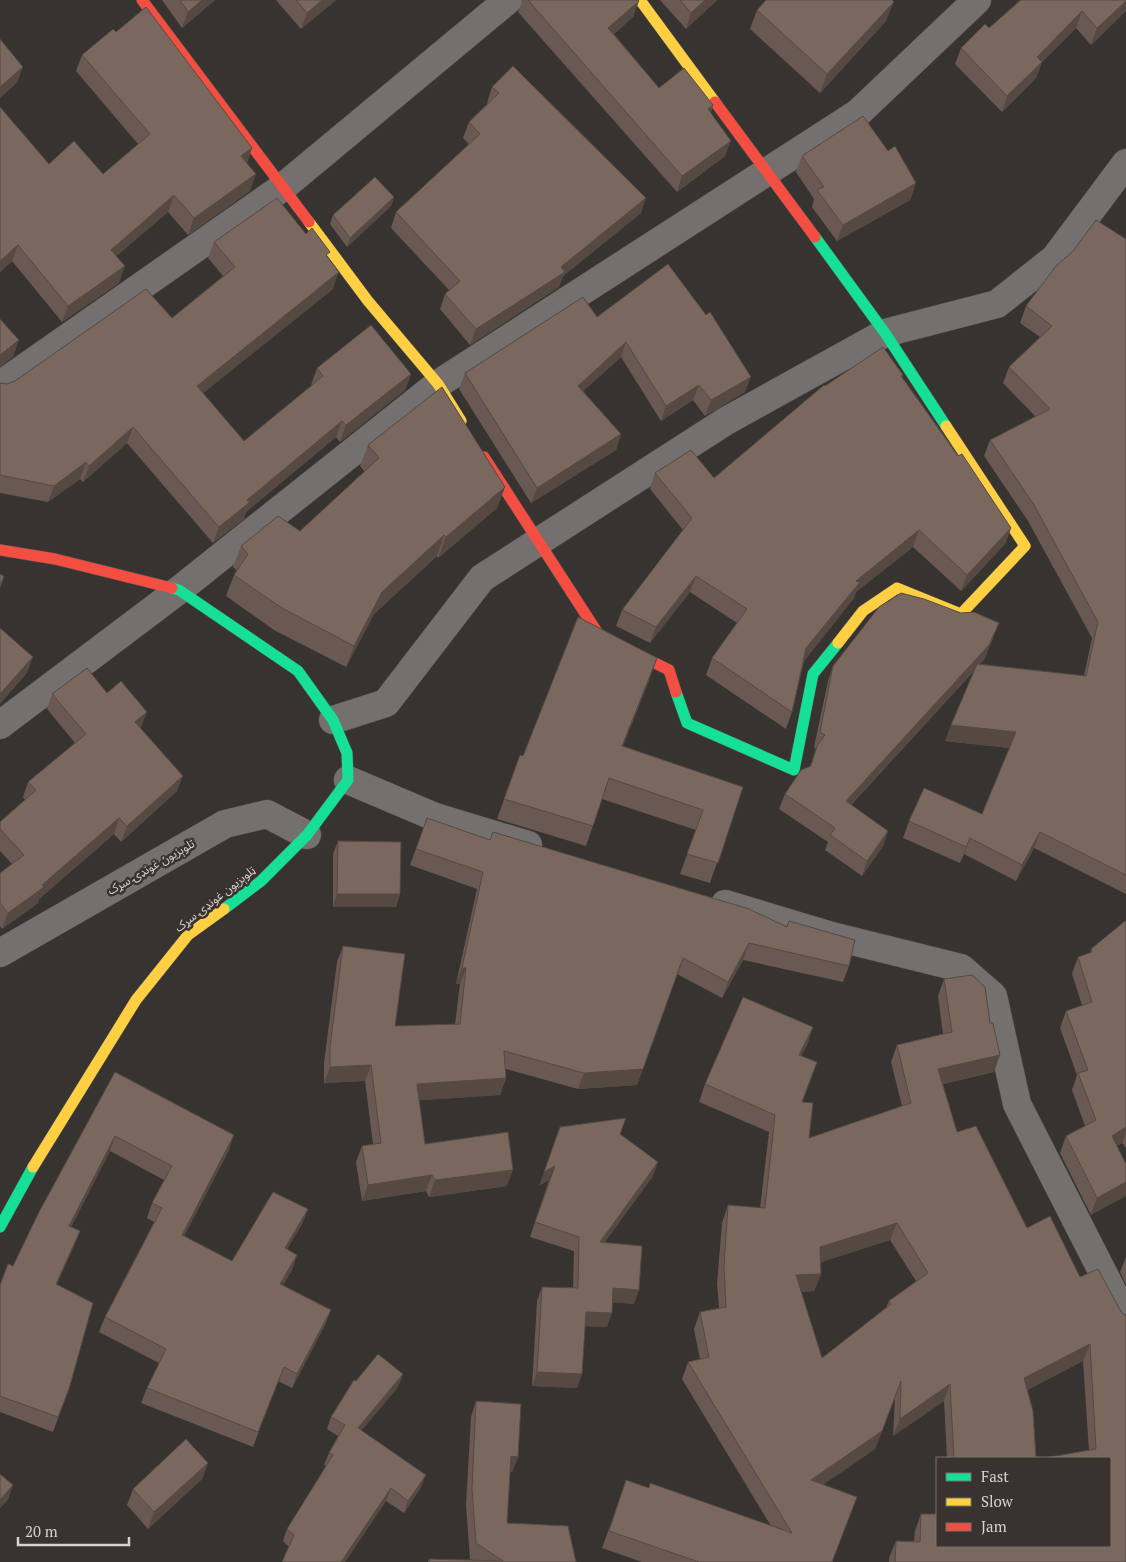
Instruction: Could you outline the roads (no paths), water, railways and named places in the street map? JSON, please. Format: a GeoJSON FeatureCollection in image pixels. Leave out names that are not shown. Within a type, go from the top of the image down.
{"type":"FeatureCollection","features":[{"type":"Feature","properties":{"kind":"street"},"geometry":{"type":"LineString","coordinates":[[142,0],[368,301],[438,384],[469,434]]}},
{"type":"Feature","properties":{"kind":"street"},"geometry":{"type":"LineString","coordinates":[[0,385],[283,187],[508,0]]}},
{"type":"Feature","properties":{"kind":"street"},"geometry":{"type":"LineString","coordinates":[[480,451],[537,542],[599,635],[669,670],[687,723],[794,770],[812,674],[863,611],[897,588],[961,614],[1025,546],[885,333],[766,174],[640,0]]}},
{"type":"Feature","properties":{"kind":"street"},"geometry":{"type":"LineString","coordinates":[[0,725],[179,590],[438,384],[858,113],[977,0]]}},
{"type":"Feature","properties":{"kind":"street"},"geometry":{"type":"LineString","coordinates":[[333,720],[386,703],[482,578],[726,421],[885,333],[997,304],[1055,258],[1126,163]]}},
{"type":"Feature","properties":{"kind":"street"},"geometry":{"type":"LineString","coordinates":[[0,550],[55,559],[179,590],[298,671],[333,720],[347,753],[348,780],[435,817],[554,853]]}},
{"type":"Feature","properties":{"kind":"street","name":"ټلوېزيون غونډۍ سړک"},"geometry":{"type":"LineString","coordinates":[[0,1227],[45,1146],[136,1000],[188,935],[261,881],[307,835],[348,780]]}},
{"type":"Feature","properties":{"kind":"street","name":"تلوېزيون غونډۍ سړک"},"geometry":{"type":"LineString","coordinates":[[0,953],[225,824],[267,814],[307,835]]}},
{"type":"Feature","properties":{"kind":"street"},"geometry":{"type":"LineString","coordinates":[[705,898],[828,935],[961,968],[993,996],[1017,1104],[1126,1318]]}}]}
